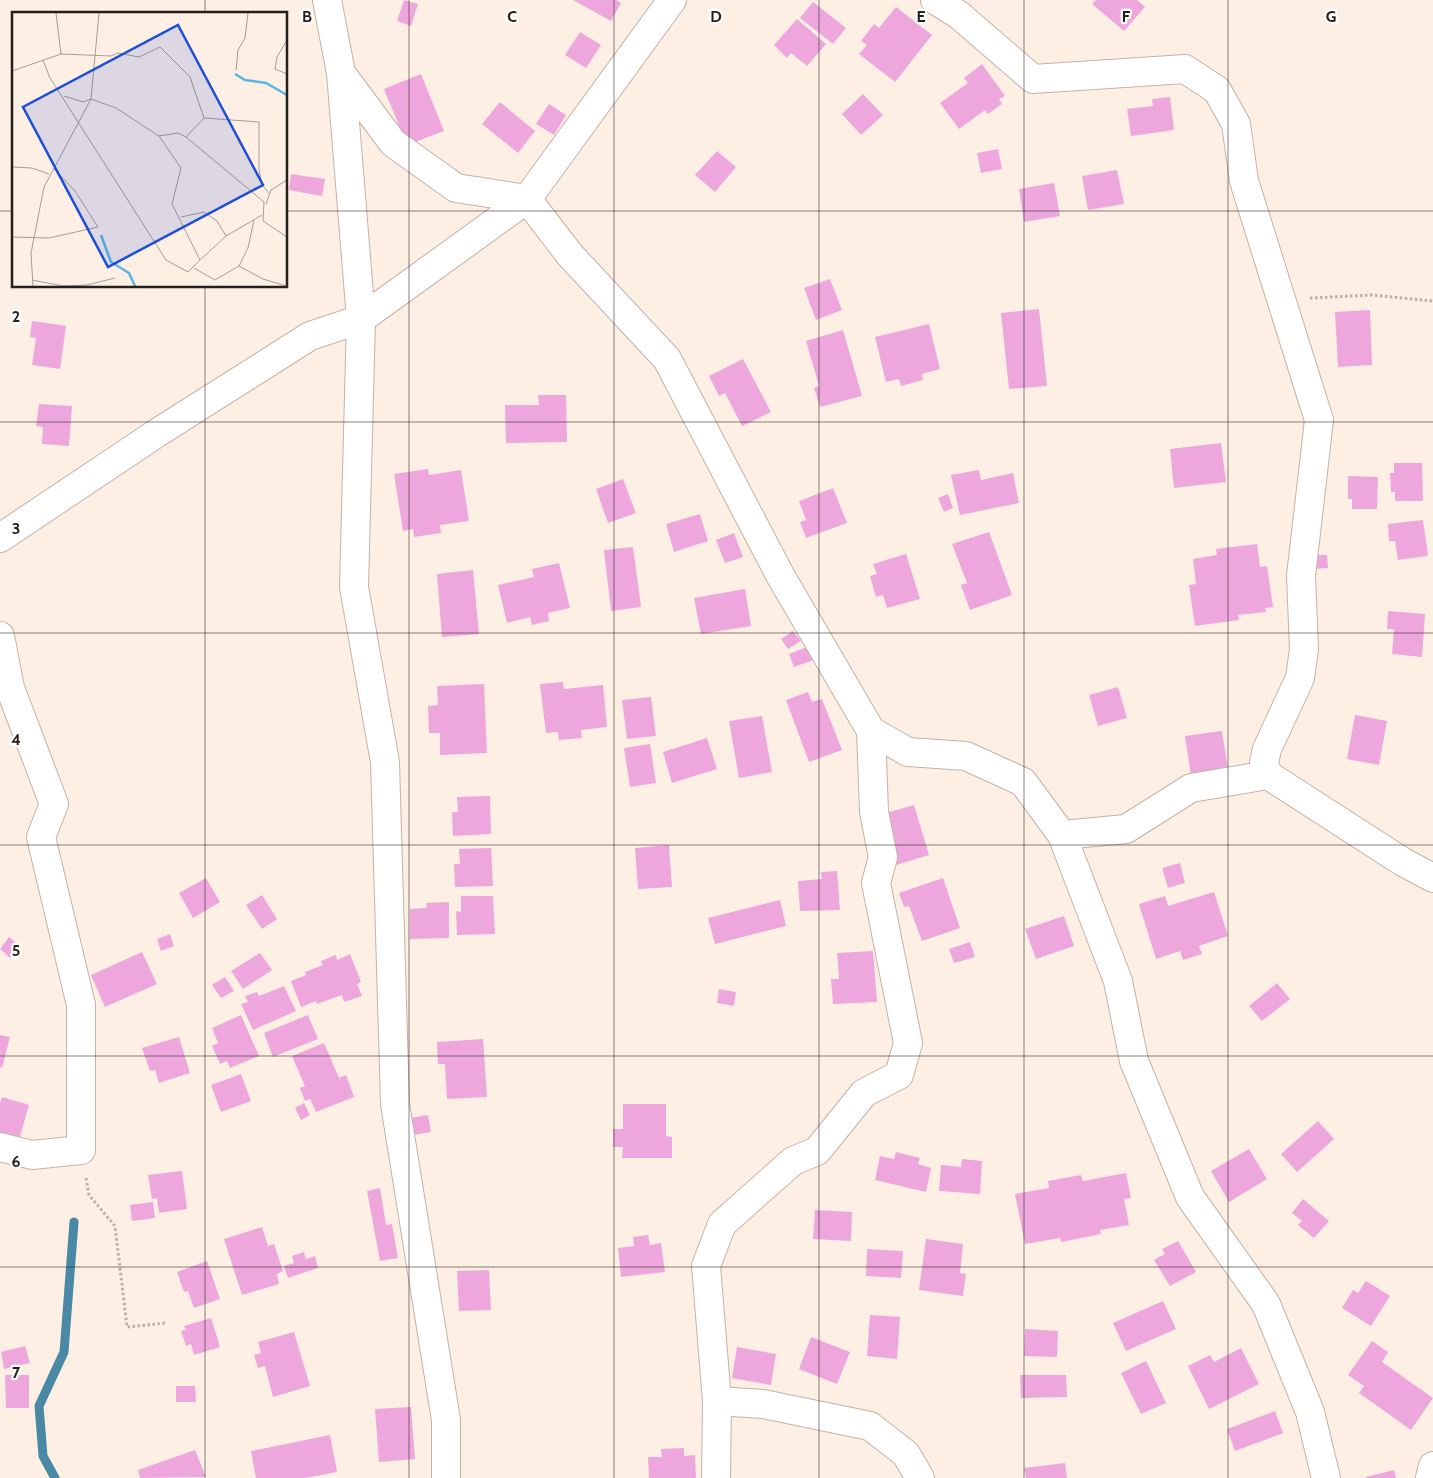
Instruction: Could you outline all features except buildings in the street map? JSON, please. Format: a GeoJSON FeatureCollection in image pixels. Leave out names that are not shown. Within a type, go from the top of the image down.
{"type":"FeatureCollection","features":[{"type":"Feature","properties":{"kind":"street"},"geometry":{"type":"LineString","coordinates":[[328,0],[341,73],[361,320],[354,587],[384,762],[395,1104],[446,1420],[446,1478]]}},
{"type":"Feature","properties":{"kind":"street"},"geometry":{"type":"LineString","coordinates":[[0,538],[157,433],[310,336],[361,320],[527,200],[672,0]]}},
{"type":"Feature","properties":{"kind":"street"},"geometry":{"type":"LineString","coordinates":[[935,0],[959,15],[1033,79],[1184,69],[1218,90],[1236,124],[1244,181],[1319,420],[1302,576],[1304,649],[1300,678],[1267,749],[1264,762],[1268,776]]}},
{"type":"Feature","properties":{"kind":"street"},"geometry":{"type":"LineString","coordinates":[[341,73],[393,143],[456,188],[527,200],[570,255],[667,360],[780,575],[871,730],[874,812],[882,857],[876,883],[908,1043],[899,1075],[864,1093],[818,1151],[793,1161],[722,1224],[706,1266],[717,1401],[716,1478]]}},
{"type":"Feature","properties":{"kind":"street"},"geometry":{"type":"LineString","coordinates":[[0,636],[10,688],[54,804],[41,837],[81,1005],[80,1150],[32,1155],[0,1147]]}},
{"type":"Feature","properties":{"kind":"street"},"geometry":{"type":"LineString","coordinates":[[871,730],[908,752],[966,756],[1023,782],[1062,835],[1118,981],[1134,1061],[1190,1197],[1266,1304],[1310,1412],[1326,1478]]}},
{"type":"Feature","properties":{"kind":"street"},"geometry":{"type":"LineString","coordinates":[[1062,835],[1126,829],[1191,788],[1268,776],[1403,862],[1433,878]]}},
{"type":"Feature","properties":{"kind":"street"},"geometry":{"type":"LineString","coordinates":[[717,1401],[764,1404],[870,1426],[906,1454],[920,1478]]}},
{"type":"Feature","properties":{"kind":"street"},"geometry":{"type":"LineString","coordinates":[[1430,1478],[1433,1466]]}},
{"type":"Feature","properties":{"kind":"path"},"geometry":{"type":"LineString","coordinates":[[1282,299],[1372,295],[1433,302]]}},
{"type":"Feature","properties":{"kind":"path"},"geometry":{"type":"LineString","coordinates":[[80,1150],[89,1195],[115,1226],[127,1327],[166,1323]]}},
{"type":"Feature","properties":{"kind":"waterway"},"geometry":{"type":"LineString","coordinates":[[55,1478],[43,1456],[39,1406],[64,1352],[74,1222]]}}]}
